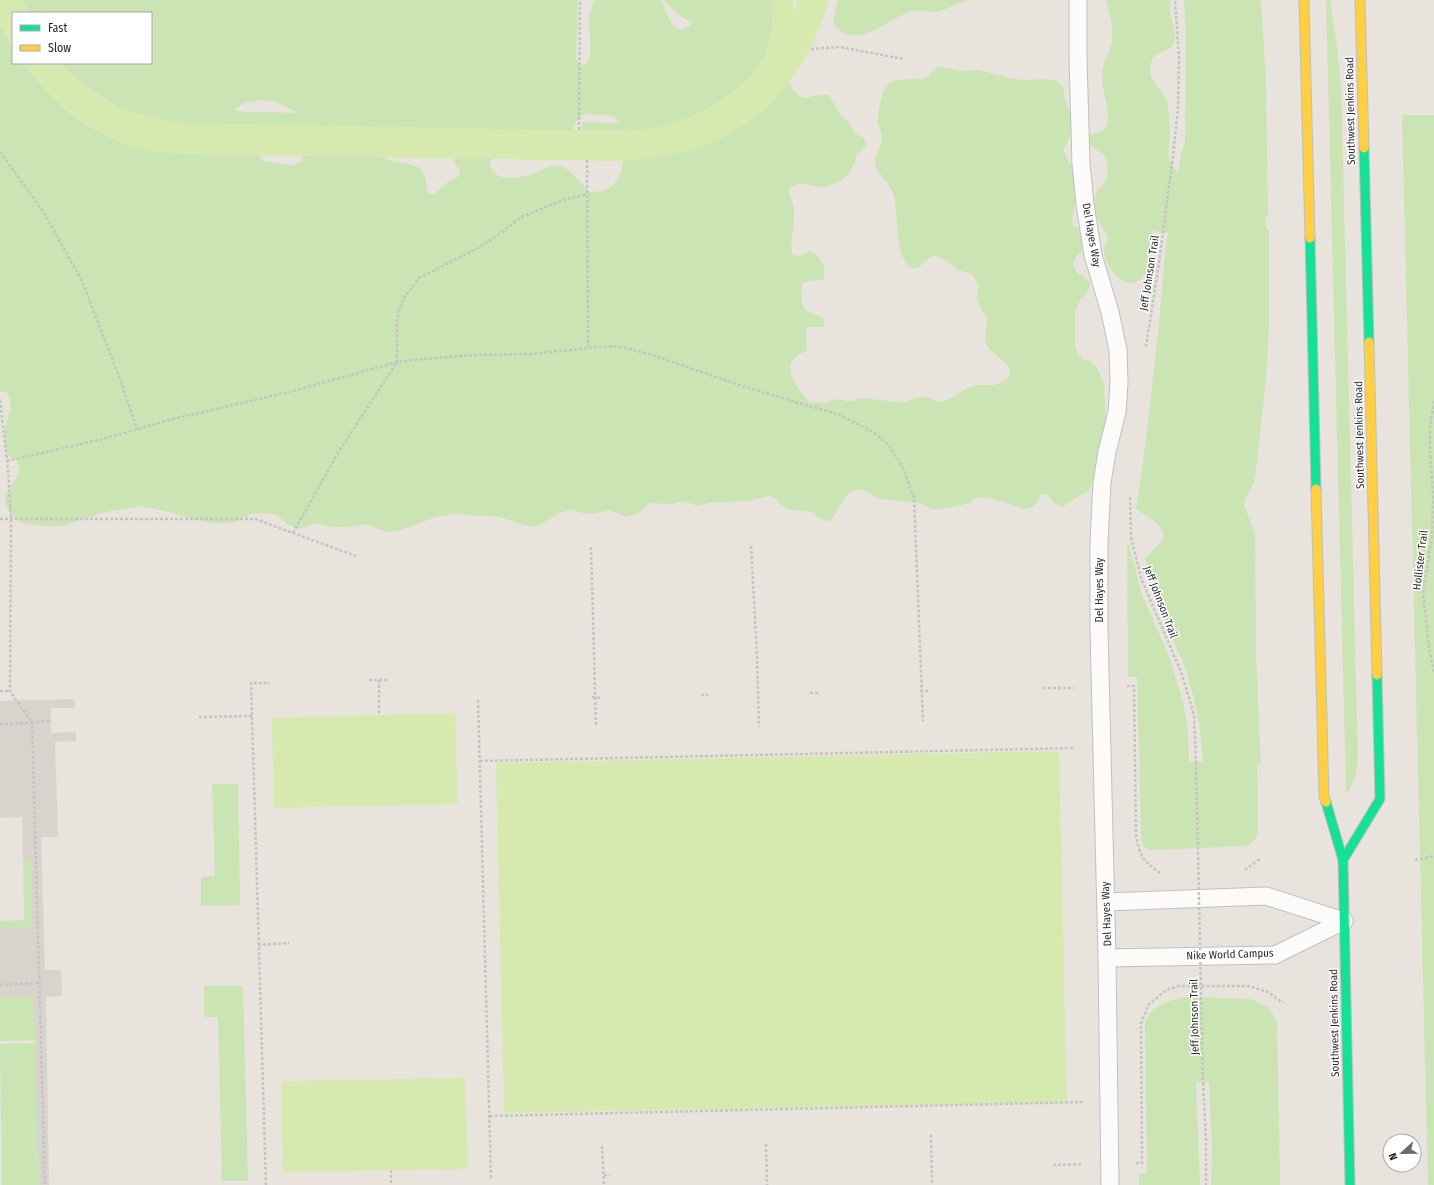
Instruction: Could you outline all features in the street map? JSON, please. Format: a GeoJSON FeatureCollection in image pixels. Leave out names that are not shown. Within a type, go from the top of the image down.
{"type":"FeatureCollection","features":[{"type":"Feature","properties":{"kind":"main road","name":"Southwest Jenkins Road"},"geometry":{"type":"LineString","coordinates":[[1304,0],[1324,797],[1343,860],[1350,1185]]}},
{"type":"Feature","properties":{"kind":"main road","name":"Southwest Jenkins Road"},"geometry":{"type":"LineString","coordinates":[[1343,860],[1380,799],[1360,0]]}},
{"type":"Feature","properties":{"kind":"lane","name":"Del Hayes Way"},"geometry":{"type":"LineString","coordinates":[[1078,0],[1081,164],[1085,204],[1093,255],[1110,312],[1118,350],[1116,412],[1107,452],[1101,490],[1099,542],[1110,1185]]}},
{"type":"Feature","properties":{"kind":"lane"},"geometry":{"type":"LineString","coordinates":[[1106,902],[1266,896],[1344,922]]}},
{"type":"Feature","properties":{"kind":"lane","name":"Nike World Campus"},"geometry":{"type":"LineString","coordinates":[[1107,958],[1275,955],[1344,922]]}},
{"type":"Feature","properties":{"kind":"path"},"geometry":{"type":"LineString","coordinates":[[578,130],[580,0]]}},
{"type":"Feature","properties":{"kind":"path","name":"Jeff Johnson Trail"},"geometry":{"type":"LineString","coordinates":[[1146,350],[1159,263],[1178,109],[1178,58],[1175,0]]}},
{"type":"Feature","properties":{"kind":"path"},"geometry":{"type":"LineString","coordinates":[[811,49],[840,47],[904,59]]}},
{"type":"Feature","properties":{"kind":"path"},"geometry":{"type":"LineString","coordinates":[[0,152],[44,211],[82,282],[121,382],[137,429]]}},
{"type":"Feature","properties":{"kind":"path"},"geometry":{"type":"LineString","coordinates":[[587,160],[588,347]]}},
{"type":"Feature","properties":{"kind":"path"},"geometry":{"type":"LineString","coordinates":[[293,533],[338,452],[397,362],[396,318],[403,299],[420,278],[480,248],[521,217],[563,200],[587,194]]}},
{"type":"Feature","properties":{"kind":"path"},"geometry":{"type":"LineString","coordinates":[[7,461],[102,439],[173,419],[293,391],[397,362],[476,355],[530,354],[588,347],[608,346],[627,348],[742,386],[840,415],[873,432],[889,445],[903,468],[914,498],[923,721]]}},
{"type":"Feature","properties":{"kind":"path"},"geometry":{"type":"LineString","coordinates":[[0,400],[7,461],[11,519],[10,691],[32,723],[44,1185]]}},
{"type":"Feature","properties":{"kind":"path","name":"Hollister Trail"},"geometry":{"type":"LineString","coordinates":[[1434,401],[1430,428],[1433,496],[1432,536],[1423,592],[1428,641],[1434,673]]}},
{"type":"Feature","properties":{"kind":"path","name":"Jeff Johnson Trail"},"geometry":{"type":"LineString","coordinates":[[1130,490],[1131,537],[1141,578],[1181,672],[1194,716],[1206,1185]]}},
{"type":"Feature","properties":{"kind":"path"},"geometry":{"type":"LineString","coordinates":[[0,519],[255,519],[356,556]]}},
{"type":"Feature","properties":{"kind":"path"},"geometry":{"type":"LineString","coordinates":[[751,546],[759,728]]}},
{"type":"Feature","properties":{"kind":"path"},"geometry":{"type":"LineString","coordinates":[[591,547],[596,727]]}},
{"type":"Feature","properties":{"kind":"path"},"geometry":{"type":"LineString","coordinates":[[369,680],[388,680]]}},
{"type":"Feature","properties":{"kind":"path"},"geometry":{"type":"LineString","coordinates":[[379,680],[379,715]]}},
{"type":"Feature","properties":{"kind":"path"},"geometry":{"type":"LineString","coordinates":[[266,1185],[251,683],[270,683]]}},
{"type":"Feature","properties":{"kind":"path"},"geometry":{"type":"LineString","coordinates":[[1043,688],[1134,686],[1136,835],[1138,849],[1147,864],[1164,875]]}},
{"type":"Feature","properties":{"kind":"path"},"geometry":{"type":"LineString","coordinates":[[0,691],[10,691]]}},
{"type":"Feature","properties":{"kind":"path"},"geometry":{"type":"LineString","coordinates":[[921,691],[928,691]]}},
{"type":"Feature","properties":{"kind":"path"},"geometry":{"type":"LineString","coordinates":[[810,693],[818,693]]}},
{"type":"Feature","properties":{"kind":"path"},"geometry":{"type":"LineString","coordinates":[[701,696],[708,695]]}},
{"type":"Feature","properties":{"kind":"path"},"geometry":{"type":"LineString","coordinates":[[594,698],[600,698]]}},
{"type":"Feature","properties":{"kind":"path"},"geometry":{"type":"LineString","coordinates":[[478,700],[491,1178]]}},
{"type":"Feature","properties":{"kind":"path"},"geometry":{"type":"LineString","coordinates":[[199,717],[252,716]]}},
{"type":"Feature","properties":{"kind":"path"},"geometry":{"type":"LineString","coordinates":[[0,724],[32,723],[51,720]]}},
{"type":"Feature","properties":{"kind":"path"},"geometry":{"type":"LineString","coordinates":[[480,761],[1074,748]]}},
{"type":"Feature","properties":{"kind":"path"},"geometry":{"type":"LineString","coordinates":[[1415,860],[1434,856]]}},
{"type":"Feature","properties":{"kind":"path"},"geometry":{"type":"LineString","coordinates":[[1240,871],[1245,870],[1260,860]]}},
{"type":"Feature","properties":{"kind":"path"},"geometry":{"type":"LineString","coordinates":[[1198,876],[1205,876]]}},
{"type":"Feature","properties":{"kind":"path"},"geometry":{"type":"LineString","coordinates":[[258,945],[289,943]]}},
{"type":"Feature","properties":{"kind":"path"},"geometry":{"type":"LineString","coordinates":[[0,985],[39,983]]}},
{"type":"Feature","properties":{"kind":"path"},"geometry":{"type":"LineString","coordinates":[[1142,1163],[1141,1023],[1149,1004],[1166,990],[1179,986],[1248,986],[1268,992],[1283,1003]]}},
{"type":"Feature","properties":{"kind":"path"},"geometry":{"type":"LineString","coordinates":[[490,1116],[1082,1102]]}},
{"type":"Feature","properties":{"kind":"path"},"geometry":{"type":"LineString","coordinates":[[931,1135],[932,1185]]}},
{"type":"Feature","properties":{"kind":"path"},"geometry":{"type":"LineString","coordinates":[[766,1144],[767,1185]]}},
{"type":"Feature","properties":{"kind":"path"},"geometry":{"type":"LineString","coordinates":[[602,1146],[604,1185]]}},
{"type":"Feature","properties":{"kind":"path"},"geometry":{"type":"LineString","coordinates":[[391,1170],[391,1185]]}},
{"type":"Feature","properties":{"kind":"path"},"geometry":{"type":"LineString","coordinates":[[604,1175],[610,1175]]}},
{"type":"Feature","properties":{"kind":"green space"},"geometry":{"type":"Polygon","coordinates":[[[0,0],[23,0],[28,12],[12,12],[12,47],[0,26],[0,0]]]}},
{"type":"Feature","properties":{"kind":"green space"},"geometry":{"type":"Polygon","coordinates":[[[23,0],[578,0],[576,59],[581,65],[586,64],[589,60],[591,47],[589,22],[595,0],[661,0],[672,24],[676,28],[681,29],[686,28],[693,22],[681,16],[663,0],[773,0],[770,39],[763,60],[748,80],[736,89],[787,80],[797,95],[805,98],[818,95],[829,95],[839,113],[848,122],[854,132],[864,138],[866,146],[857,153],[850,172],[834,184],[820,187],[798,184],[789,189],[794,216],[791,243],[792,254],[797,256],[811,251],[821,260],[825,271],[823,280],[803,283],[801,294],[806,311],[821,316],[824,320],[824,327],[806,327],[807,351],[798,355],[792,361],[790,367],[791,374],[798,388],[809,402],[827,403],[832,400],[839,399],[853,401],[858,398],[864,398],[905,403],[912,399],[924,396],[940,402],[954,397],[965,389],[977,385],[994,385],[1005,381],[1011,374],[1008,365],[991,351],[985,342],[987,319],[977,299],[978,285],[972,274],[958,270],[947,261],[936,256],[930,257],[918,268],[913,268],[906,263],[902,256],[893,193],[875,165],[882,138],[878,123],[879,111],[883,93],[887,85],[896,80],[918,79],[925,77],[930,75],[940,66],[960,71],[979,70],[1009,78],[1024,80],[1044,79],[1057,81],[1063,87],[1065,101],[1074,124],[1071,135],[1063,150],[1074,171],[1075,205],[1072,218],[1073,226],[1079,228],[1086,234],[1085,248],[1075,259],[1074,266],[1077,272],[1085,277],[1090,283],[1088,292],[1080,300],[1075,312],[1075,347],[1078,355],[1085,360],[1092,362],[1099,371],[1104,385],[1108,465],[1088,491],[1062,507],[1055,504],[1047,494],[1041,495],[1033,507],[1025,509],[989,498],[975,498],[969,503],[954,507],[931,509],[921,503],[880,499],[863,490],[854,490],[846,496],[831,521],[821,519],[813,512],[787,509],[775,498],[769,496],[747,501],[708,503],[698,506],[684,501],[672,504],[650,503],[640,512],[626,517],[609,510],[593,514],[581,513],[572,509],[559,513],[544,523],[533,527],[500,517],[454,514],[436,517],[400,530],[389,532],[377,529],[368,524],[348,527],[330,527],[315,523],[300,529],[286,524],[278,515],[264,513],[252,514],[235,522],[217,524],[141,506],[106,512],[61,526],[40,526],[22,523],[10,514],[5,501],[6,493],[14,482],[20,469],[16,460],[8,455],[5,442],[5,432],[11,406],[6,392],[0,392],[0,20],[12,33],[12,64],[26,64],[62,106],[76,118],[111,138],[128,145],[252,149],[264,161],[292,166],[302,161],[307,144],[198,134],[141,114],[130,118],[76,78],[69,77],[62,64],[152,64],[152,12],[28,12],[23,0]],[[261,100],[244,103],[233,111],[298,113],[276,102],[261,100]],[[588,114],[581,116],[575,122],[574,130],[495,146],[490,161],[492,170],[497,175],[509,178],[531,174],[551,166],[560,166],[572,173],[590,192],[608,189],[617,180],[620,174],[623,159],[625,131],[582,130],[582,122],[620,123],[613,116],[588,114]],[[381,155],[391,161],[418,167],[424,174],[428,193],[435,194],[448,182],[459,176],[460,170],[453,157],[381,155]]]}},
{"type":"Feature","properties":{"kind":"green space"},"geometry":{"type":"Polygon","coordinates":[[[773,0],[793,0],[793,15],[798,0],[829,0],[821,24],[798,69],[768,106],[749,122],[728,135],[704,146],[652,158],[620,161],[182,154],[154,152],[127,144],[92,128],[61,105],[47,92],[23,64],[62,64],[88,88],[120,108],[135,113],[183,123],[537,130],[644,130],[675,123],[691,117],[707,109],[738,89],[760,64],[769,44],[772,25],[773,0]]]}},
{"type":"Feature","properties":{"kind":"green space"},"geometry":{"type":"Polygon","coordinates":[[[838,0],[973,0],[937,12],[910,12],[871,32],[861,35],[851,35],[842,32],[833,23],[838,0]]]}},
{"type":"Feature","properties":{"kind":"green space"},"geometry":{"type":"Polygon","coordinates":[[[1106,0],[1171,0],[1170,10],[1175,29],[1175,39],[1170,48],[1154,57],[1151,62],[1150,69],[1154,82],[1167,102],[1170,129],[1169,157],[1178,173],[1181,154],[1185,143],[1186,37],[1184,0],[1261,0],[1266,83],[1268,217],[1265,217],[1266,229],[1269,230],[1269,327],[1266,379],[1256,471],[1254,482],[1245,499],[1244,505],[1255,534],[1256,654],[1261,764],[1257,765],[1258,830],[1254,841],[1244,846],[1151,850],[1143,845],[1141,835],[1137,677],[1128,677],[1127,545],[1129,544],[1142,595],[1169,656],[1183,701],[1188,732],[1189,762],[1203,762],[1200,730],[1194,698],[1184,665],[1171,635],[1145,558],[1163,540],[1162,530],[1159,525],[1136,509],[1150,406],[1168,232],[1161,233],[1154,230],[1149,241],[1149,268],[1139,280],[1133,283],[1127,282],[1116,276],[1105,259],[1104,251],[1107,235],[1095,210],[1096,193],[1105,182],[1108,175],[1105,156],[1090,145],[1086,140],[1087,135],[1101,132],[1106,128],[1108,122],[1102,83],[1102,70],[1111,45],[1112,30],[1106,0]]]}},
{"type":"Feature","properties":{"kind":"green space"},"geometry":{"type":"Polygon","coordinates":[[[1326,0],[1330,0],[1341,85],[1358,761],[1356,775],[1349,791],[1347,792],[1346,790],[1326,0]]]}},
{"type":"Feature","properties":{"kind":"green space"},"geometry":{"type":"Polygon","coordinates":[[[1402,115],[1434,115],[1434,1185],[1428,1185],[1402,115]]]}},
{"type":"Feature","properties":{"kind":"green space"},"geometry":{"type":"Polygon","coordinates":[[[455,713],[458,804],[274,808],[272,718],[455,713]]]}},
{"type":"Feature","properties":{"kind":"green space"},"geometry":{"type":"Polygon","coordinates":[[[1059,751],[1067,1102],[504,1113],[496,763],[1059,751]]]}},
{"type":"Feature","properties":{"kind":"green space"},"geometry":{"type":"Polygon","coordinates":[[[212,784],[238,784],[240,905],[201,906],[201,877],[215,876],[212,784]]]}},
{"type":"Feature","properties":{"kind":"green space"},"geometry":{"type":"Polygon","coordinates":[[[23,860],[31,860],[32,927],[0,928],[0,921],[24,920],[23,860]]]}},
{"type":"Feature","properties":{"kind":"green space"},"geometry":{"type":"Polygon","coordinates":[[[204,986],[243,986],[248,1181],[222,1181],[218,1017],[204,1017],[204,986]]]}},
{"type":"Feature","properties":{"kind":"green space"},"geometry":{"type":"Polygon","coordinates":[[[34,997],[36,1040],[0,1041],[0,998],[34,997]]]}},
{"type":"Feature","properties":{"kind":"green space"},"geometry":{"type":"Polygon","coordinates":[[[1185,997],[1251,999],[1268,1007],[1277,1021],[1280,1185],[1211,1185],[1212,1149],[1209,1082],[1196,1083],[1200,1185],[1139,1185],[1139,1173],[1147,1173],[1145,1024],[1147,1018],[1155,1008],[1166,1002],[1185,997]]]}},
{"type":"Feature","properties":{"kind":"green space"},"geometry":{"type":"Polygon","coordinates":[[[36,1043],[39,1185],[2,1185],[0,1044],[36,1043]]]}},
{"type":"Feature","properties":{"kind":"green space"},"geometry":{"type":"Polygon","coordinates":[[[465,1078],[468,1169],[283,1172],[281,1081],[465,1078]]]}},
{"type":"Feature","properties":{"kind":"shaded area"},"geometry":{"type":"Polygon","coordinates":[[[75,699],[75,708],[51,708],[51,733],[76,732],[76,741],[55,742],[58,837],[41,837],[45,970],[61,970],[62,996],[46,997],[49,1185],[39,1185],[34,997],[0,998],[0,928],[32,927],[31,860],[23,860],[22,817],[0,818],[0,701],[75,699]]]}},
{"type":"Feature","properties":{"kind":"traffic: fast"},"geometry":{"type":"LineString","coordinates":[[1364,148],[1369,342]]}},
{"type":"Feature","properties":{"kind":"traffic: fast"},"geometry":{"type":"LineString","coordinates":[[1310,238],[1316,489]]}},
{"type":"Feature","properties":{"kind":"traffic: fast"},"geometry":{"type":"LineString","coordinates":[[1343,860],[1380,799],[1377,675]]}},
{"type":"Feature","properties":{"kind":"traffic: fast"},"geometry":{"type":"LineString","coordinates":[[1326,802],[1343,860],[1350,1185]]}},
{"type":"Feature","properties":{"kind":"traffic: slow"},"geometry":{"type":"LineString","coordinates":[[1304,0],[1310,238]]}},
{"type":"Feature","properties":{"kind":"traffic: slow"},"geometry":{"type":"LineString","coordinates":[[1360,0],[1364,148]]}},
{"type":"Feature","properties":{"kind":"traffic: slow"},"geometry":{"type":"LineString","coordinates":[[1369,342],[1377,675]]}},
{"type":"Feature","properties":{"kind":"traffic: slow"},"geometry":{"type":"LineString","coordinates":[[1316,489],[1324,797],[1326,802]]}}]}
